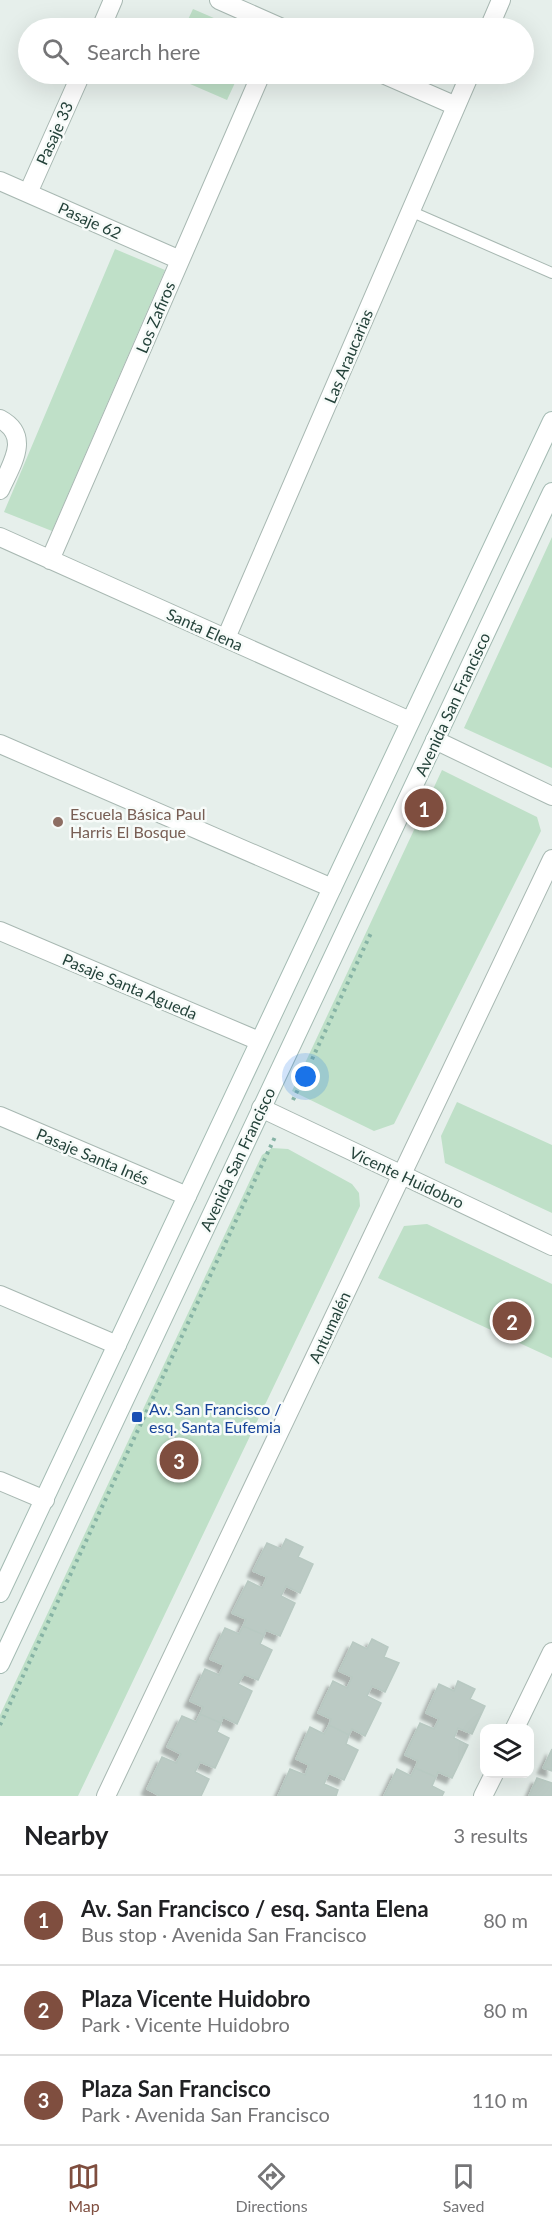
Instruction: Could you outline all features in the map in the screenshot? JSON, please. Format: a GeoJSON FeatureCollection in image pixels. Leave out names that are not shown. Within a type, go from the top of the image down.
{"type":"FeatureCollection","features":[{"type":"Feature","properties":{"kind":"street"},"geometry":{"type":"LineString","coordinates":[[105,18],[113,0]]}},
{"type":"Feature","properties":{"kind":"street"},"geometry":{"type":"LineString","coordinates":[[219,0],[259,18]]}},
{"type":"Feature","properties":{"kind":"street"},"geometry":{"type":"LineString","coordinates":[[493,18],[501,0]]}},
{"type":"Feature","properties":{"kind":"street","name":"Pasaje 33"},"geometry":{"type":"LineString","coordinates":[[28,193],[77,84]]}},
{"type":"Feature","properties":{"kind":"street","name":"Los Zafiros"},"geometry":{"type":"LineString","coordinates":[[51,560],[257,84]]}},
{"type":"Feature","properties":{"kind":"street"},"geometry":{"type":"LineString","coordinates":[[406,84],[456,106]]}},
{"type":"Feature","properties":{"kind":"street","name":"Las Araucarias"},"geometry":{"type":"LineString","coordinates":[[226,638],[466,84]]}},
{"type":"Feature","properties":{"kind":"street","name":"Pasaje 62"},"geometry":{"type":"LineString","coordinates":[[0,181],[180,260]]}},
{"type":"Feature","properties":{"kind":"street"},"geometry":{"type":"LineString","coordinates":[[0,419],[8,424],[16,435],[17,450],[0,490]]}},
{"type":"Feature","properties":{"kind":"street","name":"Avenida San Francisco"},"geometry":{"type":"LineString","coordinates":[[0,1593],[552,421]]}},
{"type":"Feature","properties":{"kind":"street","name":"Avenida San Francisco"},"geometry":{"type":"LineString","coordinates":[[0,1664],[552,492]]}},
{"type":"Feature","properties":{"kind":"street","name":"Santa Elena"},"geometry":{"type":"LineString","coordinates":[[0,537],[410,721]]}},
{"type":"Feature","properties":{"kind":"street"},"geometry":{"type":"LineString","coordinates":[[435,740],[552,796]]}},
{"type":"Feature","properties":{"kind":"street"},"geometry":{"type":"LineString","coordinates":[[0,744],[332,888]]}},
{"type":"Feature","properties":{"kind":"street","name":"Antumalén"},"geometry":{"type":"LineString","coordinates":[[106,1796],[552,859]]}},
{"type":"Feature","properties":{"kind":"street","name":"Pasaje Santa Agueda"},"geometry":{"type":"LineString","coordinates":[[0,931],[259,1041]]}},
{"type":"Feature","properties":{"kind":"street","name":"Vicente Huidobro"},"geometry":{"type":"LineString","coordinates":[[261,1108],[552,1246]]}},
{"type":"Feature","properties":{"kind":"street","name":"Pasaje Santa Inés"},"geometry":{"type":"LineString","coordinates":[[0,1116],[187,1197]]}},
{"type":"Feature","properties":{"kind":"street"},"geometry":{"type":"LineString","coordinates":[[0,1295],[117,1345]]}},
{"type":"Feature","properties":{"kind":"street"},"geometry":{"type":"LineString","coordinates":[[0,1481],[45,1500]]}},
{"type":"Feature","properties":{"kind":"street"},"geometry":{"type":"LineString","coordinates":[[517,1724],[552,1652]]}},
{"type":"Feature","properties":{"kind":"street"},"geometry":{"type":"LineString","coordinates":[[483,1796],[492,1778]]}},
{"type":"Feature","properties":{"kind":"lane"},"geometry":{"type":"LineString","coordinates":[[410,211],[552,273]]}},
{"type":"Feature","properties":{"kind":"green space"},"geometry":{"type":"Polygon","coordinates":[[[193,9],[214,18],[189,18],[193,9]]]}},
{"type":"Feature","properties":{"kind":"green space"},"geometry":{"type":"Polygon","coordinates":[[[190,84],[234,84],[227,100],[190,84]]]}},
{"type":"Feature","properties":{"kind":"green space"},"geometry":{"type":"Polygon","coordinates":[[[115,249],[165,270],[52,531],[4,512],[115,249]]]}},
{"type":"Feature","properties":{"kind":"green space"},"geometry":{"type":"Polygon","coordinates":[[[552,537],[552,768],[464,728],[552,537]]]}},
{"type":"Feature","properties":{"kind":"green space"},"geometry":{"type":"Polygon","coordinates":[[[442,770],[537,817],[541,831],[394,1124],[374,1131],[292,1091],[442,770]]]}},
{"type":"Feature","properties":{"kind":"green space"},"geometry":{"type":"Polygon","coordinates":[[[457,1102],[552,1145],[552,1213],[445,1163],[441,1136],[457,1102]]]}},
{"type":"Feature","properties":{"kind":"green space"},"geometry":{"type":"Polygon","coordinates":[[[272,1148],[288,1149],[352,1184],[359,1193],[360,1206],[78,1796],[0,1796],[0,1715],[262,1155],[272,1148]]]}},
{"type":"Feature","properties":{"kind":"green space"},"geometry":{"type":"Polygon","coordinates":[[[427,1224],[552,1284],[552,1358],[378,1278],[404,1226],[427,1224]]]}},
{"type":"Feature","properties":{"kind":"building"},"geometry":{"type":"Polygon","coordinates":[[[286,1539],[303,1547],[298,1557],[313,1564],[300,1593],[286,1586],[281,1596],[295,1603],[280,1636],[266,1630],[264,1635],[243,1626],[246,1619],[232,1613],[248,1581],[262,1588],[267,1577],[253,1571],[267,1543],[281,1549],[286,1539]]]}},
{"type":"Feature","properties":{"kind":"building"},"geometry":{"type":"Polygon","coordinates":[[[243,1626],[264,1635],[260,1644],[272,1650],[258,1680],[244,1674],[238,1684],[252,1691],[237,1724],[223,1717],[221,1723],[200,1714],[203,1707],[190,1701],[205,1669],[219,1675],[224,1665],[210,1659],[225,1628],[239,1634],[243,1626]]]}},
{"type":"Feature","properties":{"kind":"building"},"geometry":{"type":"Polygon","coordinates":[[[372,1639],[388,1647],[384,1657],[399,1663],[385,1692],[372,1686],[367,1696],[381,1703],[365,1736],[352,1729],[349,1735],[329,1725],[331,1719],[318,1713],[333,1681],[347,1688],[352,1677],[339,1671],[353,1642],[367,1649],[372,1639]]]}},
{"type":"Feature","properties":{"kind":"building"},"geometry":{"type":"Polygon","coordinates":[[[458,1681],[475,1689],[470,1699],[485,1706],[472,1734],[458,1728],[454,1738],[468,1745],[452,1778],[438,1772],[436,1777],[415,1768],[418,1761],[405,1755],[420,1723],[434,1729],[439,1719],[426,1713],[439,1684],[454,1691],[458,1681]]]}},
{"type":"Feature","properties":{"kind":"building"},"geometry":{"type":"Polygon","coordinates":[[[200,1714],[221,1723],[217,1732],[229,1738],[215,1768],[200,1762],[195,1772],[209,1779],[201,1796],[160,1796],[147,1789],[162,1757],[176,1763],[181,1754],[167,1747],[182,1716],[196,1722],[200,1714]]]}},
{"type":"Feature","properties":{"kind":"building"},"geometry":{"type":"Polygon","coordinates":[[[329,1725],[349,1735],[346,1744],[358,1750],[344,1780],[329,1773],[324,1784],[338,1790],[336,1796],[278,1796],[290,1769],[305,1775],[309,1765],[296,1759],[310,1727],[324,1734],[329,1725]]]}},
{"type":"Feature","properties":{"kind":"building"},"geometry":{"type":"Polygon","coordinates":[[[552,1749],[552,1771],[543,1768],[552,1749]]]}},
{"type":"Feature","properties":{"kind":"building"},"geometry":{"type":"Polygon","coordinates":[[[415,1768],[436,1777],[432,1786],[444,1792],[442,1796],[384,1796],[397,1769],[411,1776],[415,1768]]]}},
{"type":"Feature","properties":{"kind":"building"},"geometry":{"type":"Polygon","coordinates":[[[537,1778],[552,1783],[552,1796],[529,1796],[537,1778]]]}},
{"type":"Feature","properties":{"kind":"place","name":"Av. San Francisco / esq. Santa Elena"},"geometry":{"type":"Point","coordinates":[424,808]}},
{"type":"Feature","properties":{"kind":"place","name":"Escuela Básica Paul Harris El Bosque"},"geometry":{"type":"Point","coordinates":[58,822]}},
{"type":"Feature","properties":{"kind":"place","name":"Plaza Vicente Huidobro"},"geometry":{"type":"Point","coordinates":[512,1321]}},
{"type":"Feature","properties":{"kind":"place","name":"Av. San Francisco / esq. Santa Eufemia"},"geometry":{"type":"Point","coordinates":[137,1417]}},
{"type":"Feature","properties":{"kind":"place","name":"Plaza San Francisco"},"geometry":{"type":"Point","coordinates":[179,1460]}}]}
